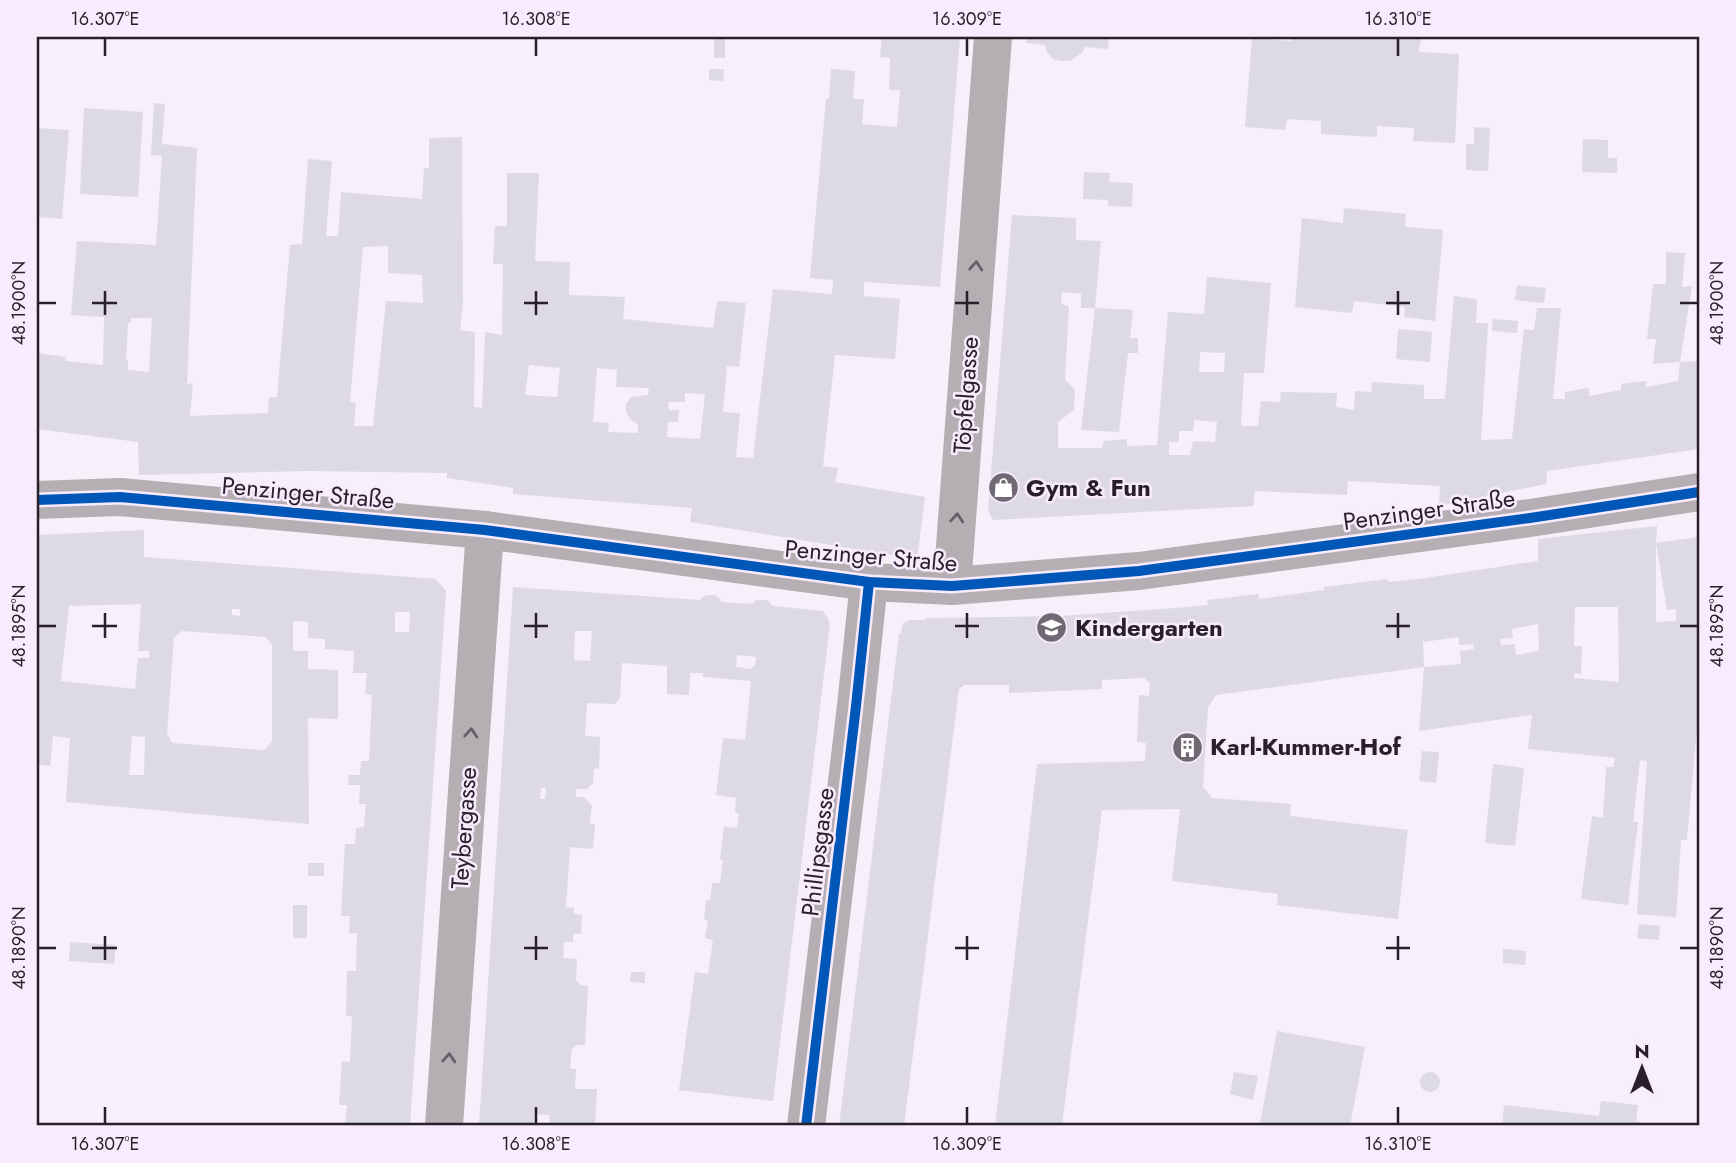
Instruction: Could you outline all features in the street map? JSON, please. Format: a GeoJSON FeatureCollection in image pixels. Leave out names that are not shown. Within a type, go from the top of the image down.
{"type":"FeatureCollection","features":[{"type":"Feature","properties":{"kind":"street","name":"Töpfelgasse"},"geometry":{"type":"LineString","coordinates":[[951,586],[993,37]]}},
{"type":"Feature","properties":{"kind":"street","name":"Penzinger Straße"},"geometry":{"type":"LineString","coordinates":[[37,500],[120,497],[485,530],[869,582],[951,586],[1139,571],[1503,522],[1699,492]]}},
{"type":"Feature","properties":{"kind":"street","name":"Teybergasse"},"geometry":{"type":"LineString","coordinates":[[444,1126],[485,530]]}},
{"type":"Feature","properties":{"kind":"street","name":"Phillipsgasse"},"geometry":{"type":"LineString","coordinates":[[806,1126],[869,582]]}},
{"type":"Feature","properties":{"kind":"building"},"geometry":{"type":"Polygon","coordinates":[[[714,37],[725,37],[725,58],[714,58],[714,37]]]}},
{"type":"Feature","properties":{"kind":"building"},"geometry":{"type":"Polygon","coordinates":[[[882,37],[960,37],[940,287],[864,282],[864,296],[900,299],[895,359],[835,355],[823,466],[838,468],[835,482],[925,497],[917,559],[690,522],[692,508],[513,494],[513,488],[447,478],[447,473],[307,471],[139,475],[138,442],[37,429],[37,353],[66,357],[65,361],[103,365],[104,317],[71,315],[77,241],[156,245],[162,156],[151,155],[154,103],[165,104],[162,144],[197,148],[187,384],[193,383],[190,416],[268,413],[269,397],[277,397],[290,245],[302,244],[308,159],[332,161],[326,236],[338,236],[341,192],[422,199],[424,168],[429,168],[429,138],[462,137],[463,304],[460,330],[475,332],[474,407],[482,408],[485,332],[502,335],[503,264],[493,264],[495,226],[507,226],[507,173],[539,173],[535,261],[570,262],[569,295],[625,297],[623,319],[713,328],[717,301],[746,303],[739,367],[727,366],[723,412],[740,413],[736,457],[753,458],[773,289],[832,294],[833,280],[810,278],[831,69],[855,71],[853,99],[864,99],[862,124],[897,127],[900,90],[889,90],[890,58],[880,57],[882,37]],[[388,246],[363,247],[350,402],[356,403],[354,426],[373,426],[386,301],[423,303],[422,275],[388,273],[388,246]],[[131,318],[131,323],[128,323],[128,370],[149,372],[152,318],[131,318]],[[529,365],[525,395],[557,397],[560,368],[529,365]],[[597,368],[593,422],[609,423],[608,432],[638,433],[638,424],[631,420],[626,412],[626,404],[631,397],[648,395],[649,388],[616,387],[617,370],[597,368]],[[685,393],[685,402],[668,402],[669,410],[679,410],[678,422],[668,422],[667,437],[700,439],[705,394],[685,393]]]}},
{"type":"Feature","properties":{"kind":"building"},"geometry":{"type":"Polygon","coordinates":[[[1027,37],[1109,37],[1108,49],[1084,47],[1083,52],[1070,61],[1060,61],[1053,59],[1045,45],[1026,43],[1027,37]]]}},
{"type":"Feature","properties":{"kind":"building"},"geometry":{"type":"Polygon","coordinates":[[[1292,37],[1421,38],[1419,52],[1459,54],[1455,143],[1413,141],[1414,128],[1377,126],[1377,137],[1321,134],[1321,121],[1287,119],[1285,130],[1245,127],[1252,38],[1291,41],[1292,37]]]}},
{"type":"Feature","properties":{"kind":"building"},"geometry":{"type":"Polygon","coordinates":[[[709,69],[724,69],[723,81],[709,80],[709,69]]]}},
{"type":"Feature","properties":{"kind":"building"},"geometry":{"type":"Polygon","coordinates":[[[84,108],[143,112],[138,197],[80,194],[84,108]]]}},
{"type":"Feature","properties":{"kind":"building"},"geometry":{"type":"Polygon","coordinates":[[[1474,127],[1490,128],[1488,171],[1466,170],[1466,144],[1474,144],[1474,127]]]}},
{"type":"Feature","properties":{"kind":"building"},"geometry":{"type":"Polygon","coordinates":[[[37,128],[69,130],[62,219],[37,217],[37,128]]]}},
{"type":"Feature","properties":{"kind":"building"},"geometry":{"type":"Polygon","coordinates":[[[1583,139],[1608,140],[1608,158],[1617,158],[1617,173],[1582,172],[1583,139]]]}},
{"type":"Feature","properties":{"kind":"building"},"geometry":{"type":"Polygon","coordinates":[[[1084,172],[1110,173],[1109,182],[1133,183],[1132,207],[1108,206],[1108,200],[1083,199],[1084,172]]]}},
{"type":"Feature","properties":{"kind":"building"},"geometry":{"type":"Polygon","coordinates":[[[1344,208],[1406,214],[1405,227],[1443,230],[1435,321],[1404,317],[1405,307],[1354,301],[1352,313],[1295,307],[1302,218],[1343,223],[1344,208]]]}},
{"type":"Feature","properties":{"kind":"building"},"geometry":{"type":"Polygon","coordinates":[[[1012,215],[1076,218],[1076,240],[1101,241],[1095,308],[1081,308],[1081,294],[1062,292],[1061,304],[1069,306],[1065,380],[1075,389],[1074,410],[1058,422],[1058,448],[1102,448],[1104,441],[1127,439],[1127,446],[1157,445],[1168,312],[1204,314],[1207,277],[1271,283],[1264,373],[1244,373],[1241,426],[1258,426],[1261,401],[1280,402],[1281,392],[1337,393],[1336,407],[1354,410],[1355,391],[1371,392],[1372,382],[1424,385],[1424,399],[1445,399],[1454,296],[1477,299],[1476,323],[1488,323],[1481,440],[1512,439],[1524,329],[1534,330],[1537,308],[1561,308],[1553,399],[1565,399],[1565,392],[1589,388],[1589,396],[1621,390],[1621,384],[1646,381],[1646,387],[1678,381],[1680,362],[1699,361],[1699,449],[1547,471],[1546,484],[1439,506],[1440,486],[1348,481],[1347,495],[1255,491],[1253,506],[993,520],[988,510],[1012,215]],[[1200,352],[1199,372],[1224,372],[1225,353],[1200,352]],[[1194,420],[1193,431],[1179,431],[1179,442],[1169,442],[1169,455],[1190,455],[1193,441],[1215,442],[1217,422],[1194,420]]]}},
{"type":"Feature","properties":{"kind":"building"},"geometry":{"type":"Polygon","coordinates":[[[1666,252],[1685,253],[1682,287],[1692,286],[1680,362],[1653,364],[1656,339],[1647,339],[1653,284],[1666,284],[1666,252]]]}},
{"type":"Feature","properties":{"kind":"building"},"geometry":{"type":"Polygon","coordinates":[[[1517,285],[1546,288],[1544,303],[1515,300],[1517,285]]]}},
{"type":"Feature","properties":{"kind":"building"},"geometry":{"type":"Polygon","coordinates":[[[1095,308],[1133,310],[1130,338],[1138,338],[1138,353],[1128,353],[1119,432],[1081,430],[1095,308]]]}},
{"type":"Feature","properties":{"kind":"building"},"geometry":{"type":"Polygon","coordinates":[[[1493,319],[1518,321],[1517,333],[1492,331],[1493,319]]]}},
{"type":"Feature","properties":{"kind":"building"},"geometry":{"type":"Polygon","coordinates":[[[1398,329],[1432,332],[1430,362],[1396,359],[1398,329]]]}},
{"type":"Feature","properties":{"kind":"building"},"geometry":{"type":"Polygon","coordinates":[[[1657,526],[1656,543],[1699,537],[1699,705],[1687,840],[1681,840],[1676,917],[1637,914],[1647,761],[1640,760],[1633,822],[1638,822],[1628,905],[1581,899],[1592,816],[1603,818],[1606,767],[1613,767],[1615,758],[1528,749],[1532,715],[1419,731],[1424,667],[1216,695],[1208,707],[1203,787],[1212,798],[1291,804],[1290,816],[1408,830],[1398,919],[1277,905],[1278,894],[1172,881],[1180,809],[1102,810],[1062,1126],[995,1126],[1037,764],[1145,761],[1146,743],[1137,742],[1139,695],[1149,696],[1150,683],[1144,678],[1102,680],[1102,689],[1009,693],[1009,685],[965,685],[959,689],[904,1126],[839,1126],[899,634],[905,622],[926,618],[1060,616],[1176,608],[1208,605],[1207,600],[1259,594],[1259,599],[1387,579],[1388,582],[1419,579],[1538,561],[1538,539],[1657,526]],[[1656,543],[1656,622],[1676,621],[1676,609],[1667,610],[1656,543]],[[1575,607],[1574,646],[1582,646],[1581,674],[1574,673],[1574,678],[1619,682],[1618,607],[1575,607]],[[1538,624],[1512,629],[1513,638],[1500,639],[1501,645],[1515,644],[1516,655],[1539,651],[1538,624]],[[1459,637],[1423,642],[1424,667],[1461,664],[1460,651],[1474,649],[1473,644],[1459,645],[1459,637]]]}},
{"type":"Feature","properties":{"kind":"building"},"geometry":{"type":"Polygon","coordinates":[[[144,530],[144,557],[436,579],[446,591],[410,1126],[345,1126],[347,1105],[339,1105],[342,1061],[350,1062],[352,1016],[346,1016],[347,971],[356,971],[357,933],[349,933],[350,916],[341,916],[345,844],[355,844],[356,828],[364,827],[366,804],[359,804],[360,785],[348,785],[349,775],[360,775],[361,761],[369,761],[372,695],[365,694],[367,673],[353,673],[354,651],[325,649],[325,639],[308,638],[308,622],[293,621],[293,651],[308,651],[308,669],[338,670],[338,719],[308,718],[309,824],[66,802],[70,738],[53,736],[50,766],[37,764],[37,535],[144,530]],[[141,604],[69,606],[61,681],[135,689],[138,658],[149,658],[149,651],[138,651],[141,604]],[[232,609],[232,615],[240,616],[240,609],[232,609]],[[395,612],[395,632],[409,632],[410,612],[395,612]],[[182,631],[174,638],[167,733],[172,743],[264,750],[272,742],[272,645],[266,637],[182,631]],[[132,736],[129,775],[144,775],[145,737],[132,736]]]}},
{"type":"Feature","properties":{"kind":"building"},"geometry":{"type":"Polygon","coordinates":[[[513,587],[700,600],[706,595],[715,595],[721,602],[753,604],[756,600],[767,600],[773,606],[823,611],[830,624],[773,1101],[679,1090],[695,972],[708,974],[713,940],[705,938],[708,921],[704,920],[706,900],[710,901],[712,883],[720,883],[724,827],[737,828],[739,813],[735,813],[736,798],[716,795],[723,738],[745,740],[751,681],[703,677],[703,673],[690,673],[689,695],[667,694],[667,666],[622,663],[620,698],[615,704],[587,703],[585,736],[600,737],[599,769],[594,768],[593,783],[587,789],[576,789],[576,797],[584,797],[592,806],[590,824],[595,824],[593,849],[570,847],[566,907],[574,908],[574,914],[582,915],[581,934],[573,934],[573,942],[564,942],[563,958],[577,959],[576,980],[580,985],[588,986],[585,1045],[577,1045],[572,1049],[570,1069],[576,1069],[575,1089],[597,1089],[595,1126],[549,1126],[550,1115],[536,1114],[535,1126],[479,1126],[513,587]],[[575,631],[574,660],[590,661],[592,631],[575,631]],[[737,655],[736,667],[751,669],[756,657],[737,655]],[[541,788],[540,799],[545,799],[546,788],[541,788]]]}},
{"type":"Feature","properties":{"kind":"building"},"geometry":{"type":"Polygon","coordinates":[[[1422,751],[1439,752],[1436,783],[1419,781],[1422,751]]]}},
{"type":"Feature","properties":{"kind":"building"},"geometry":{"type":"Polygon","coordinates":[[[1493,764],[1524,768],[1515,846],[1485,843],[1493,764]]]}},
{"type":"Feature","properties":{"kind":"building"},"geometry":{"type":"Polygon","coordinates":[[[308,863],[324,863],[324,876],[308,876],[308,863]]]}},
{"type":"Feature","properties":{"kind":"building"},"geometry":{"type":"Polygon","coordinates":[[[293,905],[307,905],[307,938],[293,938],[293,905]]]}},
{"type":"Feature","properties":{"kind":"building"},"geometry":{"type":"Polygon","coordinates":[[[1639,924],[1660,926],[1659,940],[1637,938],[1639,924]]]}},
{"type":"Feature","properties":{"kind":"building"},"geometry":{"type":"Polygon","coordinates":[[[70,942],[116,945],[114,964],[69,961],[70,942]]]}},
{"type":"Feature","properties":{"kind":"building"},"geometry":{"type":"Polygon","coordinates":[[[1503,949],[1526,951],[1525,965],[1503,963],[1503,949]]]}},
{"type":"Feature","properties":{"kind":"building"},"geometry":{"type":"Polygon","coordinates":[[[631,972],[645,972],[645,983],[630,982],[631,972]]]}},
{"type":"Feature","properties":{"kind":"building"},"geometry":{"type":"Polygon","coordinates":[[[1277,1031],[1365,1047],[1350,1126],[1260,1124],[1277,1031]]]}},
{"type":"Feature","properties":{"kind":"building"},"geometry":{"type":"Polygon","coordinates":[[[1234,1072],[1258,1076],[1253,1100],[1230,1094],[1234,1072]]]}},
{"type":"Feature","properties":{"kind":"building"},"geometry":{"type":"Polygon","coordinates":[[[1426,1072],[1434,1072],[1440,1082],[1434,1092],[1426,1092],[1420,1086],[1420,1078],[1426,1072]]]}},
{"type":"Feature","properties":{"kind":"building"},"geometry":{"type":"Polygon","coordinates":[[[1601,1101],[1638,1105],[1636,1121],[1644,1123],[1643,1126],[1502,1126],[1504,1105],[1599,1116],[1601,1101]]]}},
{"type":"Feature","properties":{"kind":"building"},"geometry":{"type":"Polygon","coordinates":[[[310,1123],[330,1124],[330,1126],[310,1126],[310,1123]]]}},
{"type":"Feature","properties":{"kind":"cycle path"},"geometry":{"type":"LineString","coordinates":[[37,500],[120,497],[485,530],[869,582],[952,586],[1139,571],[1530,518],[1699,492]]}},
{"type":"Feature","properties":{"kind":"cycle path"},"geometry":{"type":"LineString","coordinates":[[806,1126],[869,582]]}},
{"type":"Feature","properties":{"kind":"place","name":"Gym & Fun"},"geometry":{"type":"Point","coordinates":[1003,488]}},
{"type":"Feature","properties":{"kind":"place","name":"Kindergarten"},"geometry":{"type":"Point","coordinates":[1052,628]}},
{"type":"Feature","properties":{"kind":"place","name":"Karl-Kummer-Hof"},"geometry":{"type":"Point","coordinates":[1187,747]}}]}
